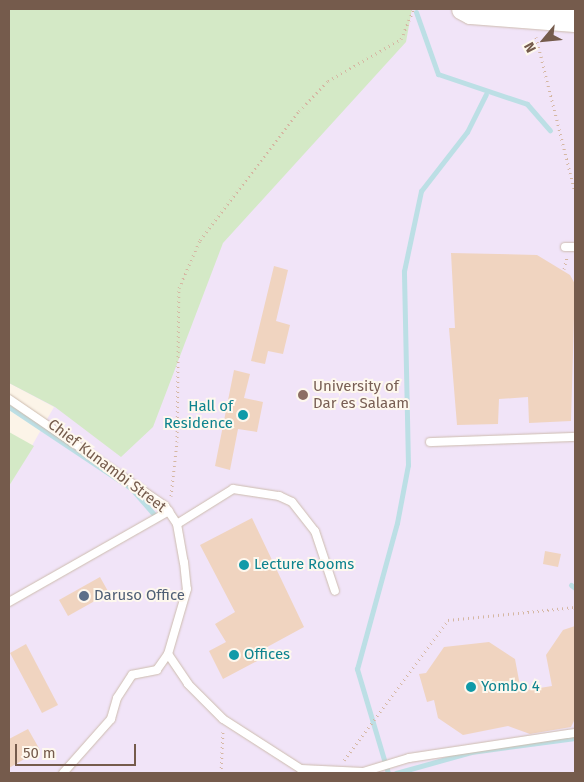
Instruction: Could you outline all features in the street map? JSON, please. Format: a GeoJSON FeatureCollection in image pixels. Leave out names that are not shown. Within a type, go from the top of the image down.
{"type":"FeatureCollection","features":[{"type":"Feature","properties":{"kind":"street"},"geometry":{"type":"LineString","coordinates":[[463,9],[532,19],[575,21]]}},
{"type":"Feature","properties":{"kind":"lane"},"geometry":{"type":"LineString","coordinates":[[565,247],[575,246]]}},
{"type":"Feature","properties":{"kind":"lane","name":"Chief Kunambi Street"},"geometry":{"type":"LineString","coordinates":[[9,399],[34,412],[169,511],[176,524],[187,589],[168,654],[157,670],[132,675],[117,698],[111,720],[62,773]]}},
{"type":"Feature","properties":{"kind":"lane"},"geometry":{"type":"LineString","coordinates":[[430,442],[575,436]]}},
{"type":"Feature","properties":{"kind":"lane"},"geometry":{"type":"LineString","coordinates":[[176,524],[233,489],[279,496],[292,502],[316,531],[335,591]]}},
{"type":"Feature","properties":{"kind":"lane"},"geometry":{"type":"LineString","coordinates":[[9,602],[169,511]]}},
{"type":"Feature","properties":{"kind":"lane"},"geometry":{"type":"LineString","coordinates":[[168,654],[188,684],[223,719],[301,769],[363,772],[409,758],[575,733]]}},
{"type":"Feature","properties":{"kind":"path"},"geometry":{"type":"LineString","coordinates":[[169,511],[177,442],[179,288],[200,240],[299,111],[328,81],[401,39],[414,9]]}},
{"type":"Feature","properties":{"kind":"path"},"geometry":{"type":"LineString","coordinates":[[532,19],[575,192]]}},
{"type":"Feature","properties":{"kind":"path"},"geometry":{"type":"LineString","coordinates":[[334,772],[448,620],[575,607]]}},
{"type":"Feature","properties":{"kind":"path"},"geometry":{"type":"LineString","coordinates":[[222,773],[223,719]]}},
{"type":"Feature","properties":{"kind":"shaded area","name":"University of Dar es Salaam"},"geometry":{"type":"Polygon","coordinates":[[[9,9],[575,9],[575,773],[9,773],[9,486],[54,407],[9,383],[9,9]]]}},
{"type":"Feature","properties":{"kind":"green space"},"geometry":{"type":"Polygon","coordinates":[[[9,9],[412,9],[406,42],[223,243],[153,427],[121,457],[55,407],[9,383],[9,9]]]}},
{"type":"Feature","properties":{"kind":"green space"},"geometry":{"type":"Polygon","coordinates":[[[9,432],[34,446],[9,486],[9,432]]]}},
{"type":"Feature","properties":{"kind":"building"},"geometry":{"type":"Polygon","coordinates":[[[451,253],[537,255],[570,275],[575,284],[571,421],[529,423],[528,397],[499,399],[498,424],[457,425],[449,328],[455,328],[451,253]]]}},
{"type":"Feature","properties":{"kind":"building","name":"Hall of Residence"},"geometry":{"type":"Polygon","coordinates":[[[274,266],[288,270],[276,321],[290,325],[283,354],[268,351],[265,364],[251,361],[274,266]]]}},
{"type":"Feature","properties":{"kind":"building","name":"Hall of Residence"},"geometry":{"type":"Polygon","coordinates":[[[234,370],[250,374],[244,398],[263,402],[257,432],[238,429],[230,470],[215,466],[234,370]]]}},
{"type":"Feature","properties":{"kind":"building"},"geometry":{"type":"Polygon","coordinates":[[[252,518],[304,627],[258,652],[259,660],[223,679],[209,651],[226,642],[215,624],[235,612],[200,545],[252,518]]]}},
{"type":"Feature","properties":{"kind":"building"},"geometry":{"type":"Polygon","coordinates":[[[545,551],[561,554],[558,567],[543,564],[545,551]]]}},
{"type":"Feature","properties":{"kind":"building","name":"Daruso Office"},"geometry":{"type":"Polygon","coordinates":[[[100,577],[109,593],[68,616],[59,600],[100,577]]]}},
{"type":"Feature","properties":{"kind":"building","name":"Yombo 4"},"geometry":{"type":"Polygon","coordinates":[[[575,626],[575,719],[571,727],[530,734],[508,726],[463,735],[438,718],[434,700],[427,702],[419,674],[426,673],[444,647],[489,642],[515,659],[521,691],[552,686],[546,655],[563,630],[575,626]]]}},
{"type":"Feature","properties":{"kind":"building"},"geometry":{"type":"Polygon","coordinates":[[[26,644],[58,705],[42,713],[10,653],[26,644]]]}},
{"type":"Feature","properties":{"kind":"building"},"geometry":{"type":"Polygon","coordinates":[[[28,729],[40,750],[9,768],[9,739],[28,729]]]}},
{"type":"Feature","properties":{"kind":"waterway"},"geometry":{"type":"LineString","coordinates":[[416,12],[438,74],[527,104],[550,130]]}},
{"type":"Feature","properties":{"kind":"waterway"},"geometry":{"type":"LineString","coordinates":[[388,773],[357,669],[397,523],[408,465],[404,271],[421,191],[467,132],[486,94]]}},
{"type":"Feature","properties":{"kind":"waterway"},"geometry":{"type":"LineString","coordinates":[[9,407],[131,488],[155,516]]}},
{"type":"Feature","properties":{"kind":"waterway"},"geometry":{"type":"LineString","coordinates":[[571,585],[575,588]]}},
{"type":"Feature","properties":{"kind":"waterway"},"geometry":{"type":"LineString","coordinates":[[396,773],[471,752],[575,738]]}},
{"type":"Feature","properties":{"kind":"place","name":"University of Dar es Salaam"},"geometry":{"type":"Point","coordinates":[303,395]}},
{"type":"Feature","properties":{"kind":"place","name":"Hall of Residence"},"geometry":{"type":"Point","coordinates":[243,415]}},
{"type":"Feature","properties":{"kind":"place","name":"Lecture Rooms"},"geometry":{"type":"Point","coordinates":[244,565]}},
{"type":"Feature","properties":{"kind":"place","name":"Daruso Office"},"geometry":{"type":"Point","coordinates":[84,596]}},
{"type":"Feature","properties":{"kind":"place","name":"Offices"},"geometry":{"type":"Point","coordinates":[234,655]}},
{"type":"Feature","properties":{"kind":"place","name":"Yombo 4"},"geometry":{"type":"Point","coordinates":[471,687]}}]}
